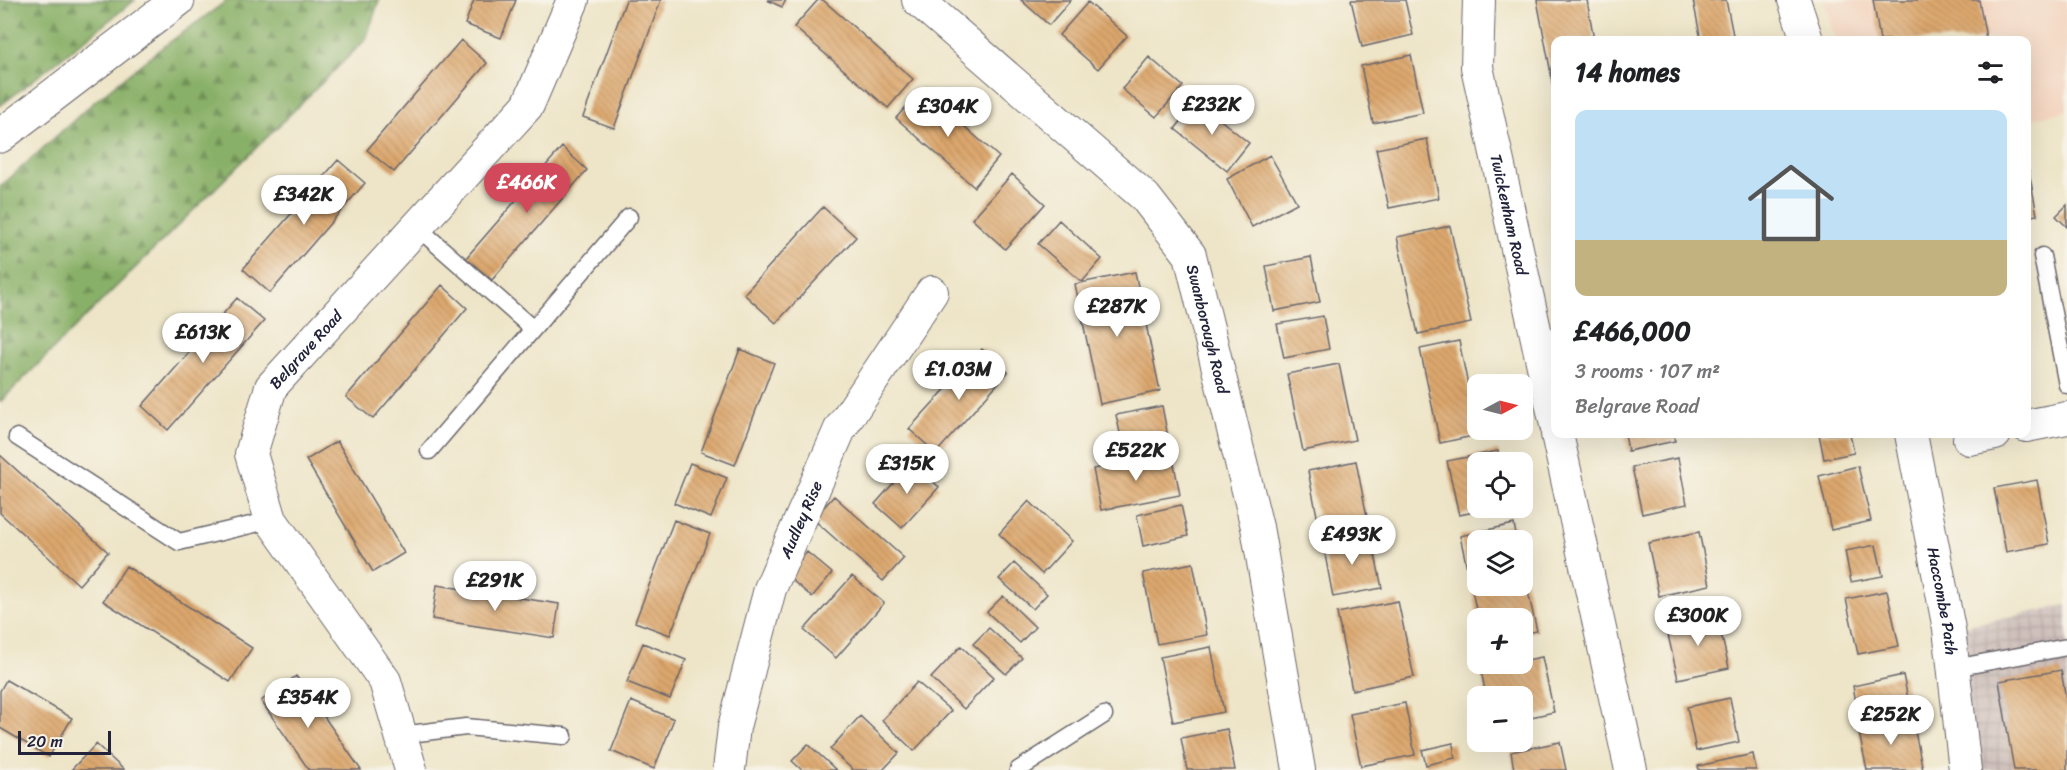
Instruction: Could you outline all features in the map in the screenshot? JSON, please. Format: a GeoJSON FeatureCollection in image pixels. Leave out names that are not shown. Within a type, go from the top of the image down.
{"type":"FeatureCollection","features":[{"type":"Feature","properties":{"kind":"street"},"geometry":{"type":"LineString","coordinates":[[0,136],[178,0]]}},
{"type":"Feature","properties":{"kind":"street","name":"Belgrave Road"},"geometry":{"type":"LineString","coordinates":[[411,770],[385,681],[271,520],[251,454],[271,387],[528,105],[573,0]]}},
{"type":"Feature","properties":{"kind":"street","name":"Swanborough Road"},"geometry":{"type":"LineString","coordinates":[[918,0],[1144,197],[1190,255],[1257,527],[1299,770]]}},
{"type":"Feature","properties":{"kind":"street","name":"Twickenham Road"},"geometry":{"type":"LineString","coordinates":[[1479,0],[1477,67],[1551,402]]}},
{"type":"Feature","properties":{"kind":"street"},"geometry":{"type":"LineString","coordinates":[[1794,0],[1806,36]]}},
{"type":"Feature","properties":{"kind":"street","name":"Audley Rise"},"geometry":{"type":"LineString","coordinates":[[729,770],[734,727],[770,589],[840,429],[932,292]]}},
{"type":"Feature","properties":{"kind":"street"},"geometry":{"type":"LineString","coordinates":[[1558,438],[1631,770]]}},
{"type":"Feature","properties":{"kind":"street","name":"Haccombe Path"},"geometry":{"type":"LineString","coordinates":[[1912,438],[1949,629],[1965,770]]}},
{"type":"Feature","properties":{"kind":"lane"},"geometry":{"type":"LineString","coordinates":[[429,451],[629,217]]}},
{"type":"Feature","properties":{"kind":"lane"},"geometry":{"type":"LineString","coordinates":[[417,227],[533,329]]}},
{"type":"Feature","properties":{"kind":"lane"},"geometry":{"type":"LineString","coordinates":[[2042,256],[2067,385]]}},
{"type":"Feature","properties":{"kind":"lane"},"geometry":{"type":"LineString","coordinates":[[17,436],[179,542],[271,520]]}},
{"type":"Feature","properties":{"kind":"lane"},"geometry":{"type":"LineString","coordinates":[[1954,668],[2067,647]]}},
{"type":"Feature","properties":{"kind":"lane"},"geometry":{"type":"LineString","coordinates":[[1018,770],[1104,715]]}},
{"type":"Feature","properties":{"kind":"lane"},"geometry":{"type":"LineString","coordinates":[[401,735],[466,727],[564,736]]}},
{"type":"Feature","properties":{"kind":"shaded area"},"geometry":{"type":"Polygon","coordinates":[[[1824,0],[2067,0],[2067,111],[2031,119],[2031,36],[1834,36],[1824,0]]]}},
{"type":"Feature","properties":{"kind":"shaded area"},"geometry":{"type":"Polygon","coordinates":[[[2067,605],[2067,770],[1965,770],[1949,629],[2067,605]]]}},
{"type":"Feature","properties":{"kind":"green space"},"geometry":{"type":"Polygon","coordinates":[[[0,0],[135,0],[0,106],[0,0]]]}},
{"type":"Feature","properties":{"kind":"green space"},"geometry":{"type":"Polygon","coordinates":[[[228,0],[379,0],[366,39],[0,402],[0,187],[94,102],[156,52],[228,0]]]}},
{"type":"Feature","properties":{"kind":"building"},"geometry":{"type":"Polygon","coordinates":[[[474,0],[516,0],[501,38],[465,24],[474,0]]]}},
{"type":"Feature","properties":{"kind":"building"},"geometry":{"type":"Polygon","coordinates":[[[626,0],[661,0],[614,128],[583,117],[626,0]]]}},
{"type":"Feature","properties":{"kind":"building"},"geometry":{"type":"Polygon","coordinates":[[[767,0],[786,0],[782,7],[767,0]]]}},
{"type":"Feature","properties":{"kind":"building"},"geometry":{"type":"Polygon","coordinates":[[[818,0],[823,0],[913,79],[888,108],[794,27],[818,0]]]}},
{"type":"Feature","properties":{"kind":"building"},"geometry":{"type":"Polygon","coordinates":[[[1021,0],[1071,0],[1049,25],[1021,0]]]}},
{"type":"Feature","properties":{"kind":"building"},"geometry":{"type":"Polygon","coordinates":[[[1351,0],[1405,0],[1413,35],[1362,47],[1351,0]]]}},
{"type":"Feature","properties":{"kind":"building"},"geometry":{"type":"Polygon","coordinates":[[[1537,0],[1587,0],[1593,36],[1551,36],[1551,74],[1537,0]]]}},
{"type":"Feature","properties":{"kind":"building"},"geometry":{"type":"Polygon","coordinates":[[[1693,0],[1726,0],[1733,36],[1700,36],[1693,0]]]}},
{"type":"Feature","properties":{"kind":"building"},"geometry":{"type":"Polygon","coordinates":[[[1873,0],[1979,0],[1986,36],[1879,36],[1873,0]]]}},
{"type":"Feature","properties":{"kind":"building"},"geometry":{"type":"Polygon","coordinates":[[[1088,2],[1127,36],[1098,69],[1059,35],[1088,2]]]}},
{"type":"Feature","properties":{"kind":"building"},"geometry":{"type":"Polygon","coordinates":[[[461,40],[487,63],[394,172],[367,150],[461,40]]]}},
{"type":"Feature","properties":{"kind":"building"},"geometry":{"type":"Polygon","coordinates":[[[1411,55],[1423,113],[1373,123],[1361,66],[1411,55]]]}},
{"type":"Feature","properties":{"kind":"building"},"geometry":{"type":"Polygon","coordinates":[[[1149,57],[1183,86],[1156,117],[1122,89],[1149,57]]]}},
{"type":"Feature","properties":{"kind":"building"},"geometry":{"type":"Polygon","coordinates":[[[922,89],[999,157],[974,187],[896,118],[922,89]]]}},
{"type":"Feature","properties":{"kind":"building"},"geometry":{"type":"Polygon","coordinates":[[[1197,101],[1249,143],[1227,171],[1175,129],[1197,101]]]}},
{"type":"Feature","properties":{"kind":"building"},"geometry":{"type":"Polygon","coordinates":[[[1427,139],[1439,198],[1389,208],[1376,149],[1427,139]]]}},
{"type":"Feature","properties":{"kind":"building"},"geometry":{"type":"Polygon","coordinates":[[[562,147],[587,170],[492,280],[466,258],[562,147]]]}},
{"type":"Feature","properties":{"kind":"building"},"geometry":{"type":"Polygon","coordinates":[[[1270,155],[1297,203],[1252,227],[1227,179],[1270,155]]]}},
{"type":"Feature","properties":{"kind":"building"},"geometry":{"type":"Polygon","coordinates":[[[338,160],[365,183],[270,293],[243,269],[338,160]]]}},
{"type":"Feature","properties":{"kind":"building"},"geometry":{"type":"Polygon","coordinates":[[[1012,174],[1045,204],[1005,249],[972,219],[1012,174]]]}},
{"type":"Feature","properties":{"kind":"building"},"geometry":{"type":"Polygon","coordinates":[[[2031,182],[2037,215],[2031,216],[2031,182]]]}},
{"type":"Feature","properties":{"kind":"building"},"geometry":{"type":"Polygon","coordinates":[[[2067,205],[2067,227],[2056,216],[2067,205]]]}},
{"type":"Feature","properties":{"kind":"building"},"geometry":{"type":"Polygon","coordinates":[[[823,207],[856,237],[776,323],[744,294],[823,207]]]}},
{"type":"Feature","properties":{"kind":"building"},"geometry":{"type":"Polygon","coordinates":[[[1059,220],[1102,259],[1082,282],[1038,244],[1059,220]]]}},
{"type":"Feature","properties":{"kind":"building"},"geometry":{"type":"Polygon","coordinates":[[[1450,226],[1471,323],[1418,334],[1397,237],[1450,226]]]}},
{"type":"Feature","properties":{"kind":"building"},"geometry":{"type":"Polygon","coordinates":[[[1311,257],[1320,302],[1274,311],[1266,266],[1311,257]]]}},
{"type":"Feature","properties":{"kind":"building"},"geometry":{"type":"Polygon","coordinates":[[[1135,272],[1160,391],[1100,404],[1075,284],[1135,272]]]}},
{"type":"Feature","properties":{"kind":"building"},"geometry":{"type":"Polygon","coordinates":[[[442,285],[467,308],[373,419],[346,397],[442,285]]]}},
{"type":"Feature","properties":{"kind":"building"},"geometry":{"type":"Polygon","coordinates":[[[237,298],[264,321],[168,430],[142,406],[237,298]]]}},
{"type":"Feature","properties":{"kind":"building"},"geometry":{"type":"Polygon","coordinates":[[[1323,316],[1329,349],[1284,358],[1277,324],[1323,316]]]}},
{"type":"Feature","properties":{"kind":"building"},"geometry":{"type":"Polygon","coordinates":[[[1459,341],[1467,381],[1467,437],[1440,443],[1420,349],[1459,341]]]}},
{"type":"Feature","properties":{"kind":"building"},"geometry":{"type":"Polygon","coordinates":[[[740,349],[774,363],[735,465],[701,452],[740,349]]]}},
{"type":"Feature","properties":{"kind":"building"},"geometry":{"type":"Polygon","coordinates":[[[982,349],[1008,372],[936,453],[909,429],[982,349]]]}},
{"type":"Feature","properties":{"kind":"building"},"geometry":{"type":"Polygon","coordinates":[[[1339,364],[1355,440],[1303,451],[1287,374],[1339,364]]]}},
{"type":"Feature","properties":{"kind":"building"},"geometry":{"type":"Polygon","coordinates":[[[1162,406],[1168,437],[1123,446],[1116,415],[1162,406]]]}},
{"type":"Feature","properties":{"kind":"building"},"geometry":{"type":"Polygon","coordinates":[[[1626,438],[1674,438],[1675,441],[1628,451],[1626,438]]]}},
{"type":"Feature","properties":{"kind":"building"},"geometry":{"type":"Polygon","coordinates":[[[1820,438],[1851,438],[1854,453],[1824,459],[1820,438]]]}},
{"type":"Feature","properties":{"kind":"building"},"geometry":{"type":"Polygon","coordinates":[[[337,441],[404,553],[373,572],[306,460],[337,441]]]}},
{"type":"Feature","properties":{"kind":"building"},"geometry":{"type":"Polygon","coordinates":[[[1172,454],[1180,495],[1101,510],[1093,469],[1172,454]]]}},
{"type":"Feature","properties":{"kind":"building"},"geometry":{"type":"Polygon","coordinates":[[[0,455],[108,552],[79,585],[0,513],[0,455]]]}},
{"type":"Feature","properties":{"kind":"building"},"geometry":{"type":"Polygon","coordinates":[[[1467,457],[1467,513],[1459,515],[1447,461],[1467,457]]]}},
{"type":"Feature","properties":{"kind":"building"},"geometry":{"type":"Polygon","coordinates":[[[1678,458],[1687,504],[1642,514],[1632,467],[1678,458]]]}},
{"type":"Feature","properties":{"kind":"building"},"geometry":{"type":"Polygon","coordinates":[[[1356,461],[1368,522],[1320,531],[1308,471],[1356,461]]]}},
{"type":"Feature","properties":{"kind":"building"},"geometry":{"type":"Polygon","coordinates":[[[912,462],[939,487],[902,528],[875,504],[912,462]]]}},
{"type":"Feature","properties":{"kind":"building"},"geometry":{"type":"Polygon","coordinates":[[[690,463],[727,478],[711,518],[674,503],[690,463]]]}},
{"type":"Feature","properties":{"kind":"building"},"geometry":{"type":"Polygon","coordinates":[[[1858,466],[1871,521],[1831,530],[1819,476],[1858,466]]]}},
{"type":"Feature","properties":{"kind":"building"},"geometry":{"type":"Polygon","coordinates":[[[2037,480],[2049,544],[2006,552],[1994,488],[2037,480]]]}},
{"type":"Feature","properties":{"kind":"building"},"geometry":{"type":"Polygon","coordinates":[[[834,496],[904,558],[883,581],[813,519],[834,496]]]}},
{"type":"Feature","properties":{"kind":"building"},"geometry":{"type":"Polygon","coordinates":[[[1029,501],[1072,541],[1042,574],[999,534],[1029,501]]]}},
{"type":"Feature","properties":{"kind":"building"},"geometry":{"type":"Polygon","coordinates":[[[1181,505],[1188,536],[1143,546],[1137,515],[1181,505]]]}},
{"type":"Feature","properties":{"kind":"building"},"geometry":{"type":"Polygon","coordinates":[[[674,520],[710,534],[670,635],[635,622],[674,520]]]}},
{"type":"Feature","properties":{"kind":"building"},"geometry":{"type":"Polygon","coordinates":[[[1514,524],[1515,530],[1487,530],[1514,524]]]}},
{"type":"Feature","properties":{"kind":"building"},"geometry":{"type":"Polygon","coordinates":[[[1699,532],[1710,585],[1659,596],[1648,543],[1699,532]]]}},
{"type":"Feature","properties":{"kind":"building"},"geometry":{"type":"Polygon","coordinates":[[[1467,534],[1467,568],[1460,536],[1467,534]]]}},
{"type":"Feature","properties":{"kind":"building"},"geometry":{"type":"Polygon","coordinates":[[[1371,535],[1382,588],[1333,597],[1323,544],[1371,535]]]}},
{"type":"Feature","properties":{"kind":"building"},"geometry":{"type":"Polygon","coordinates":[[[1876,545],[1883,576],[1851,582],[1845,551],[1876,545]]]}},
{"type":"Feature","properties":{"kind":"building"},"geometry":{"type":"Polygon","coordinates":[[[807,552],[832,573],[812,597],[787,576],[807,552]]]}},
{"type":"Feature","properties":{"kind":"building"},"geometry":{"type":"Polygon","coordinates":[[[1014,563],[1047,594],[1033,609],[999,579],[1014,563]]]}},
{"type":"Feature","properties":{"kind":"building"},"geometry":{"type":"Polygon","coordinates":[[[1193,563],[1207,635],[1157,644],[1143,573],[1193,563]]]}},
{"type":"Feature","properties":{"kind":"building"},"geometry":{"type":"Polygon","coordinates":[[[126,566],[252,648],[230,682],[103,601],[126,566]]]}},
{"type":"Feature","properties":{"kind":"building"},"geometry":{"type":"Polygon","coordinates":[[[852,576],[884,603],[836,658],[804,630],[852,576]]]}},
{"type":"Feature","properties":{"kind":"building"},"geometry":{"type":"Polygon","coordinates":[[[437,585],[559,604],[554,638],[432,619],[437,585]]]}},
{"type":"Feature","properties":{"kind":"building"},"geometry":{"type":"Polygon","coordinates":[[[1887,591],[1899,646],[1858,654],[1846,599],[1887,591]]]}},
{"type":"Feature","properties":{"kind":"building"},"geometry":{"type":"Polygon","coordinates":[[[1003,596],[1035,627],[1020,643],[987,612],[1003,596]]]}},
{"type":"Feature","properties":{"kind":"building"},"geometry":{"type":"Polygon","coordinates":[[[1473,596],[1529,596],[1532,608],[1476,608],[1473,596]]]}},
{"type":"Feature","properties":{"kind":"building"},"geometry":{"type":"Polygon","coordinates":[[[1398,601],[1414,677],[1352,690],[1337,613],[1398,601]]]}},
{"type":"Feature","properties":{"kind":"building"},"geometry":{"type":"Polygon","coordinates":[[[1533,614],[1537,631],[1533,632],[1533,614]]]}},
{"type":"Feature","properties":{"kind":"building"},"geometry":{"type":"Polygon","coordinates":[[[1717,615],[1729,668],[1678,679],[1666,626],[1717,615]]]}},
{"type":"Feature","properties":{"kind":"building"},"geometry":{"type":"Polygon","coordinates":[[[989,628],[1022,658],[1006,674],[973,644],[989,628]]]}},
{"type":"Feature","properties":{"kind":"building"},"geometry":{"type":"Polygon","coordinates":[[[643,643],[686,660],[670,699],[627,682],[643,643]]]}},
{"type":"Feature","properties":{"kind":"building"},"geometry":{"type":"Polygon","coordinates":[[[961,646],[994,677],[964,709],[931,678],[961,646]]]}},
{"type":"Feature","properties":{"kind":"building"},"geometry":{"type":"Polygon","coordinates":[[[1211,647],[1224,712],[1173,722],[1160,657],[1211,647]]]}},
{"type":"Feature","properties":{"kind":"building"},"geometry":{"type":"Polygon","coordinates":[[[1542,657],[1554,712],[1533,717],[1533,686],[1484,686],[1482,674],[1533,674],[1533,659],[1542,657]]]}},
{"type":"Feature","properties":{"kind":"building"},"geometry":{"type":"Polygon","coordinates":[[[2061,670],[2067,705],[2067,770],[2014,770],[1999,681],[2061,670]]]}},
{"type":"Feature","properties":{"kind":"building"},"geometry":{"type":"Polygon","coordinates":[[[1903,675],[1909,703],[1858,714],[1853,686],[1903,675]]]}},
{"type":"Feature","properties":{"kind":"building"},"geometry":{"type":"Polygon","coordinates":[[[296,676],[361,770],[309,770],[261,701],[296,676]]]}},
{"type":"Feature","properties":{"kind":"building"},"geometry":{"type":"Polygon","coordinates":[[[6,680],[72,718],[49,757],[0,728],[0,691],[6,680]]]}},
{"type":"Feature","properties":{"kind":"building"},"geometry":{"type":"Polygon","coordinates":[[[917,682],[951,711],[914,751],[882,720],[917,682]]]}},
{"type":"Feature","properties":{"kind":"building"},"geometry":{"type":"Polygon","coordinates":[[[1730,698],[1739,742],[1696,751],[1687,707],[1730,698]]]}},
{"type":"Feature","properties":{"kind":"building"},"geometry":{"type":"Polygon","coordinates":[[[631,701],[674,719],[654,769],[611,751],[631,701]]]}},
{"type":"Feature","properties":{"kind":"building"},"geometry":{"type":"Polygon","coordinates":[[[1405,703],[1415,755],[1361,766],[1350,714],[1405,703]]]}},
{"type":"Feature","properties":{"kind":"building"},"geometry":{"type":"Polygon","coordinates":[[[860,716],[899,753],[883,770],[853,770],[830,749],[860,716]]]}},
{"type":"Feature","properties":{"kind":"building"},"geometry":{"type":"Polygon","coordinates":[[[1912,717],[1923,770],[1867,770],[1858,728],[1912,717]]]}},
{"type":"Feature","properties":{"kind":"building"},"geometry":{"type":"Polygon","coordinates":[[[1227,729],[1235,770],[1187,770],[1181,738],[1227,729]]]}},
{"type":"Feature","properties":{"kind":"building"},"geometry":{"type":"Polygon","coordinates":[[[1560,742],[1566,770],[1514,770],[1511,752],[1533,752],[1533,748],[1560,742]]]}},
{"type":"Feature","properties":{"kind":"building"},"geometry":{"type":"Polygon","coordinates":[[[1453,743],[1455,758],[1426,765],[1422,750],[1453,743]]]}},
{"type":"Feature","properties":{"kind":"building"},"geometry":{"type":"Polygon","coordinates":[[[96,744],[124,770],[71,770],[96,744]]]}},
{"type":"Feature","properties":{"kind":"building"},"geometry":{"type":"Polygon","coordinates":[[[808,744],[836,770],[802,770],[792,761],[808,744]]]}},
{"type":"Feature","properties":{"kind":"building"},"geometry":{"type":"Polygon","coordinates":[[[1753,754],[1756,770],[1699,770],[1698,766],[1753,754]]]}}]}
